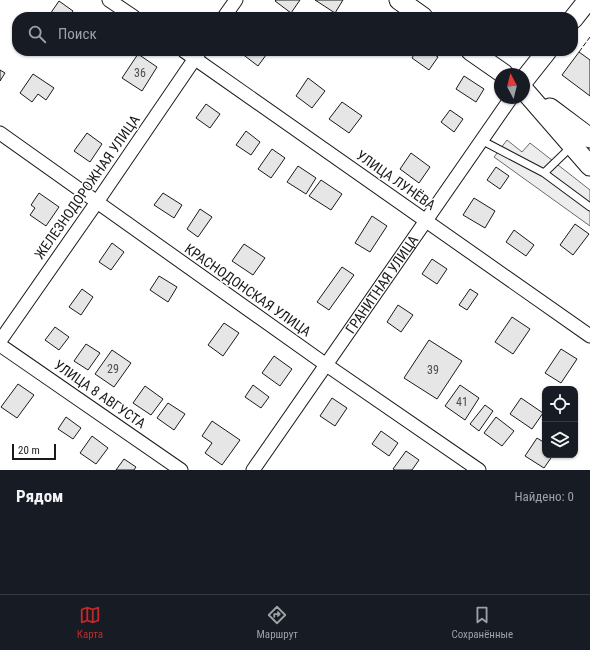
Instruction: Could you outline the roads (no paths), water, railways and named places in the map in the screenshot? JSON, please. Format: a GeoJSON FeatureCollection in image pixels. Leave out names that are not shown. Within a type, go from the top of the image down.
{"type":"FeatureCollection","features":[{"type":"Feature","properties":{"kind":"street"},"geometry":{"type":"LineString","coordinates":[[109,0],[127,12]]}},
{"type":"Feature","properties":{"kind":"street"},"geometry":{"type":"LineString","coordinates":[[228,12],[236,0]]}},
{"type":"Feature","properties":{"kind":"street"},"geometry":{"type":"LineString","coordinates":[[399,0],[416,12]]}},
{"type":"Feature","properties":{"kind":"street"},"geometry":{"type":"LineString","coordinates":[[578,13],[588,0]]}},
{"type":"Feature","properties":{"kind":"street","name":"ЖЕЛЕЗНОДОРОЖНАЯ УЛИЦА"},"geometry":{"type":"LineString","coordinates":[[0,341],[197,56]]}},
{"type":"Feature","properties":{"kind":"street","name":"УЛИЦА ЛУНЁВА"},"geometry":{"type":"LineString","coordinates":[[199,56],[425,220],[590,336]]}},
{"type":"Feature","properties":{"kind":"street"},"geometry":{"type":"LineString","coordinates":[[478,56],[495,68]]}},
{"type":"Feature","properties":{"kind":"street"},"geometry":{"type":"LineString","coordinates":[[530,72],[543,56]]}},
{"type":"Feature","properties":{"kind":"street"},"geometry":{"type":"LineString","coordinates":[[530,94],[590,138]]}},
{"type":"Feature","properties":{"kind":"street"},"geometry":{"type":"LineString","coordinates":[[530,97],[590,166]]}},
{"type":"Feature","properties":{"kind":"street","name":"ГРАНИТНАЯ УЛИЦА"},"geometry":{"type":"LineString","coordinates":[[253,470],[325,364],[507,104]]}},
{"type":"Feature","properties":{"kind":"street","name":"КРАСНОДОНСКАЯ УЛИЦА"},"geometry":{"type":"LineString","coordinates":[[0,133],[325,364],[479,470]]}},
{"type":"Feature","properties":{"kind":"street","name":"УЛИЦА 8 АВГУСТА"},"geometry":{"type":"LineString","coordinates":[[0,345],[181,470]]}},
{"type":"Feature","properties":{"kind":"lane"},"geometry":{"type":"LineString","coordinates":[[481,140],[544,173],[590,207]]}},
{"type":"Feature","properties":{"kind":"lane"},"geometry":{"type":"LineString","coordinates":[[544,173],[572,146]]}}]}
